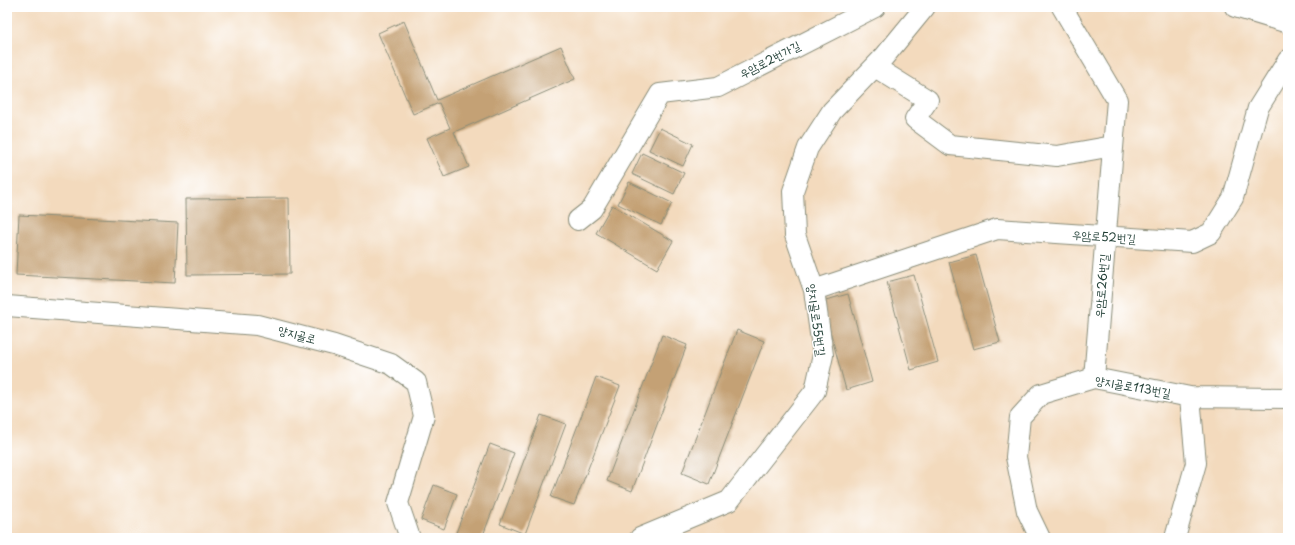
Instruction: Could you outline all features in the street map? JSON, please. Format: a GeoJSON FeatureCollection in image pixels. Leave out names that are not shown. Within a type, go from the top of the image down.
{"type":"FeatureCollection","features":[{"type":"Feature","properties":{"kind":"street","name":"우암로2번가길"},"geometry":{"type":"LineString","coordinates":[[578,220],[592,209],[660,94],[718,87],[875,7]]}},
{"type":"Feature","properties":{"kind":"street","name":"양지골로55번길"},"geometry":{"type":"LineString","coordinates":[[640,538],[730,501],[815,391],[823,355],[814,290],[795,235],[792,191],[808,148],[832,110],[875,67],[925,7]]}},
{"type":"Feature","properties":{"kind":"street","name":"우암로26번길"},"geometry":{"type":"LineString","coordinates":[[1062,7],[1117,100],[1094,378]]}},
{"type":"Feature","properties":{"kind":"street"},"geometry":{"type":"LineString","coordinates":[[1235,7],[1288,23]]}},
{"type":"Feature","properties":{"kind":"street","name":"우암로52번길"},"geometry":{"type":"LineString","coordinates":[[814,290],[997,229],[1192,242],[1211,233],[1233,198],[1258,108],[1288,60]]}},
{"type":"Feature","properties":{"kind":"street"},"geometry":{"type":"LineString","coordinates":[[875,67],[928,100],[916,119],[950,145],[1056,156],[1113,146]]}},
{"type":"Feature","properties":{"kind":"street","name":"양지골로"},"geometry":{"type":"LineString","coordinates":[[7,306],[257,325],[334,345],[391,364],[416,382],[424,416],[398,503],[410,538]]}},
{"type":"Feature","properties":{"kind":"street","name":"양지골로113번길"},"geometry":{"type":"LineString","coordinates":[[1040,538],[1027,511],[1016,457],[1020,417],[1041,394],[1094,378],[1190,397],[1288,398]]}},
{"type":"Feature","properties":{"kind":"street"},"geometry":{"type":"LineString","coordinates":[[1175,538],[1196,463],[1190,397]]}},
{"type":"Feature","properties":{"kind":"building"},"geometry":{"type":"Polygon","coordinates":[[[404,21],[437,100],[561,46],[575,79],[454,132],[469,167],[444,177],[427,138],[450,128],[439,103],[413,114],[378,33],[404,21]]]}},
{"type":"Feature","properties":{"kind":"building"},"geometry":{"type":"Polygon","coordinates":[[[660,128],[693,144],[683,166],[649,150],[660,128]]]}},
{"type":"Feature","properties":{"kind":"building"},"geometry":{"type":"Polygon","coordinates":[[[642,153],[684,173],[674,194],[632,174],[642,153]]]}},
{"type":"Feature","properties":{"kind":"building"},"geometry":{"type":"Polygon","coordinates":[[[629,182],[672,203],[661,225],[618,204],[629,182]]]}},
{"type":"Feature","properties":{"kind":"building"},"geometry":{"type":"Polygon","coordinates":[[[289,198],[290,274],[187,275],[186,199],[289,198]]]}},
{"type":"Feature","properties":{"kind":"building"},"geometry":{"type":"Polygon","coordinates":[[[612,205],[673,241],[657,269],[596,233],[612,205]]]}},
{"type":"Feature","properties":{"kind":"building"},"geometry":{"type":"Polygon","coordinates":[[[19,215],[178,223],[175,283],[16,275],[19,215]]]}},
{"type":"Feature","properties":{"kind":"building"},"geometry":{"type":"Polygon","coordinates":[[[976,255],[1000,342],[973,349],[949,262],[976,255]]]}},
{"type":"Feature","properties":{"kind":"building"},"geometry":{"type":"Polygon","coordinates":[[[914,275],[938,362],[911,370],[887,282],[914,275]]]}},
{"type":"Feature","properties":{"kind":"building"},"geometry":{"type":"Polygon","coordinates":[[[848,294],[872,382],[846,390],[822,301],[848,294]]]}},
{"type":"Feature","properties":{"kind":"building"},"geometry":{"type":"Polygon","coordinates":[[[737,330],[764,341],[709,484],[682,473],[737,330]]]}},
{"type":"Feature","properties":{"kind":"building"},"geometry":{"type":"Polygon","coordinates":[[[662,335],[687,345],[632,491],[607,481],[662,335]]]}},
{"type":"Feature","properties":{"kind":"building"},"geometry":{"type":"Polygon","coordinates":[[[596,377],[620,386],[574,505],[551,497],[596,377]]]}},
{"type":"Feature","properties":{"kind":"building"},"geometry":{"type":"Polygon","coordinates":[[[541,415],[566,424],[525,534],[500,524],[541,415]]]}},
{"type":"Feature","properties":{"kind":"building"},"geometry":{"type":"Polygon","coordinates":[[[490,444],[514,453],[482,538],[454,538],[490,444]]]}},
{"type":"Feature","properties":{"kind":"building"},"geometry":{"type":"Polygon","coordinates":[[[434,485],[457,494],[444,529],[421,520],[434,485]]]}}]}
